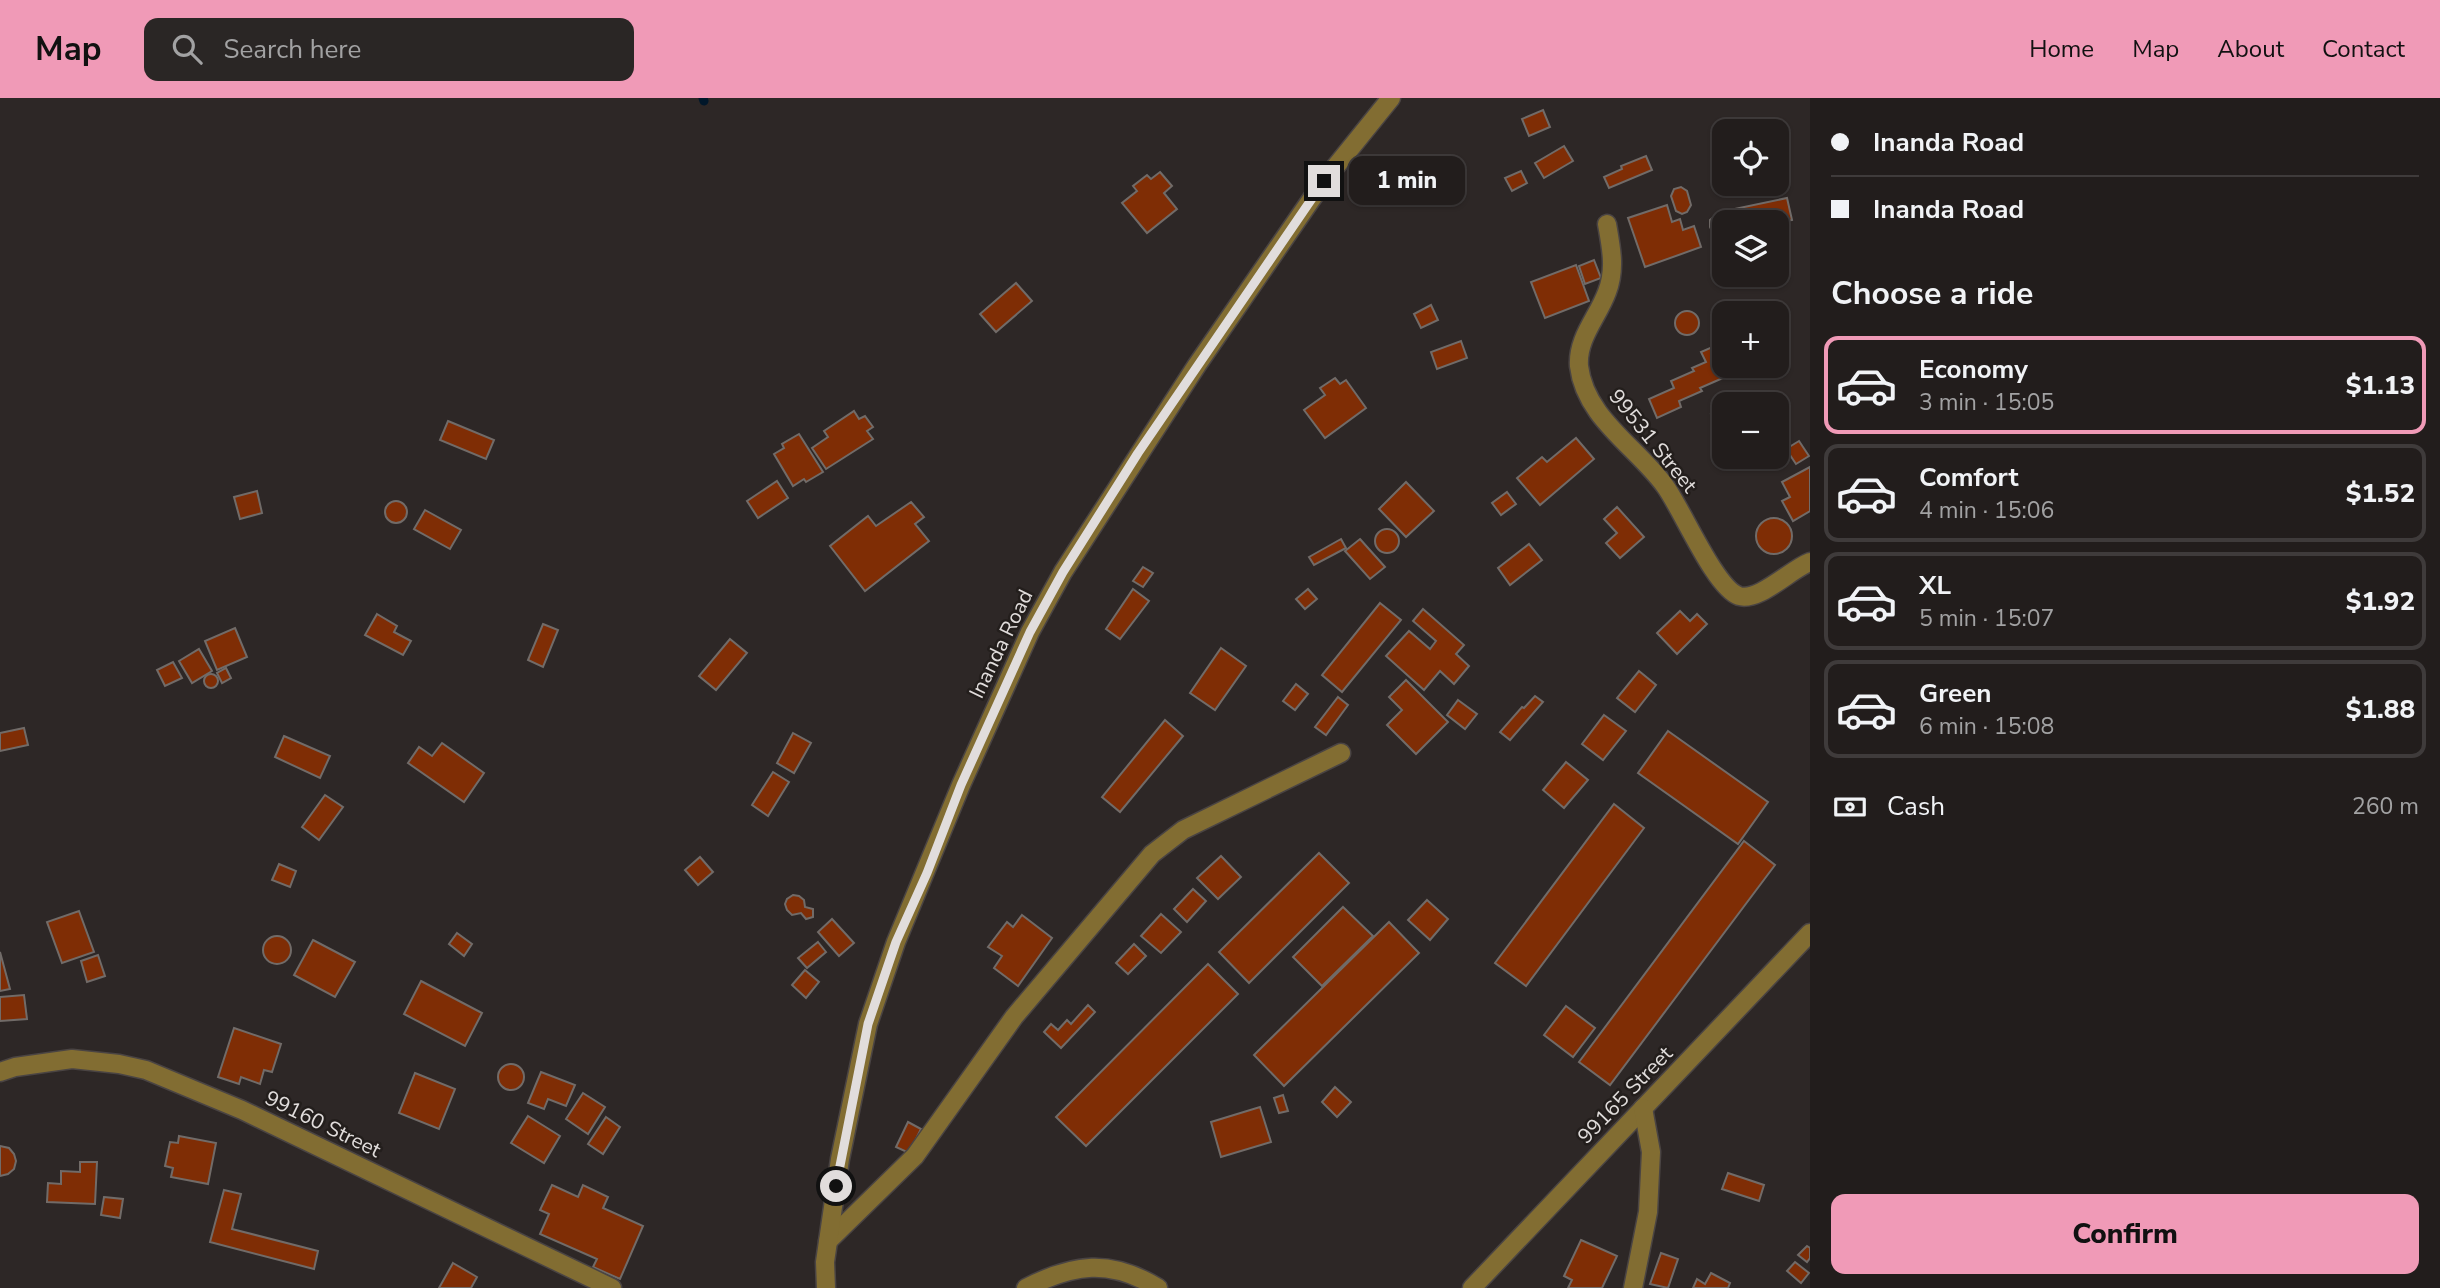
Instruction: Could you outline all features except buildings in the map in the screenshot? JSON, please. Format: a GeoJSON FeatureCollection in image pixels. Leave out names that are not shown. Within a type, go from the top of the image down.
{"type":"FeatureCollection","features":[{"type":"Feature","properties":{"kind":"street","name":"Inanda Road"},"geometry":{"type":"LineString","coordinates":[[826,1288],[825,1262],[840,1158],[868,1024],[896,942],[927,873],[961,785],[1030,632],[1063,572],[1197,365],[1324,181],[1391,98]]}},
{"type":"Feature","properties":{"kind":"street","name":"99531 Street"},"geometry":{"type":"LineString","coordinates":[[1607,223],[1613,257],[1610,282],[1607,293],[1586,331],[1580,353],[1581,373],[1591,400],[1602,417],[1665,485],[1708,558],[1732,592],[1746,597],[1757,594],[1810,562]]}},
{"type":"Feature","properties":{"kind":"street"},"geometry":{"type":"LineString","coordinates":[[828,1241],[915,1156],[1014,1017],[1152,854],[1183,830],[1341,754]]}},
{"type":"Feature","properties":{"kind":"street","name":"99165 Street"},"geometry":{"type":"LineString","coordinates":[[1472,1288],[1810,933]]}},
{"type":"Feature","properties":{"kind":"street","name":"99160 Street"},"geometry":{"type":"LineString","coordinates":[[0,1072],[15,1067],[72,1059],[146,1070],[242,1110],[612,1288]]}},
{"type":"Feature","properties":{"kind":"street"},"geometry":{"type":"LineString","coordinates":[[1633,1288],[1648,1212],[1651,1152],[1643,1108]]}},
{"type":"Feature","properties":{"kind":"street"},"geometry":{"type":"LineString","coordinates":[[1026,1288],[1054,1273],[1093,1266],[1125,1273],[1158,1288]]}},
{"type":"Feature","properties":{"kind":"route"},"geometry":{"type":"LineString","coordinates":[[836,1186],[868,1024],[896,942],[927,873],[961,785],[1030,632],[1063,572],[1138,453],[1324,181]]}}]}
